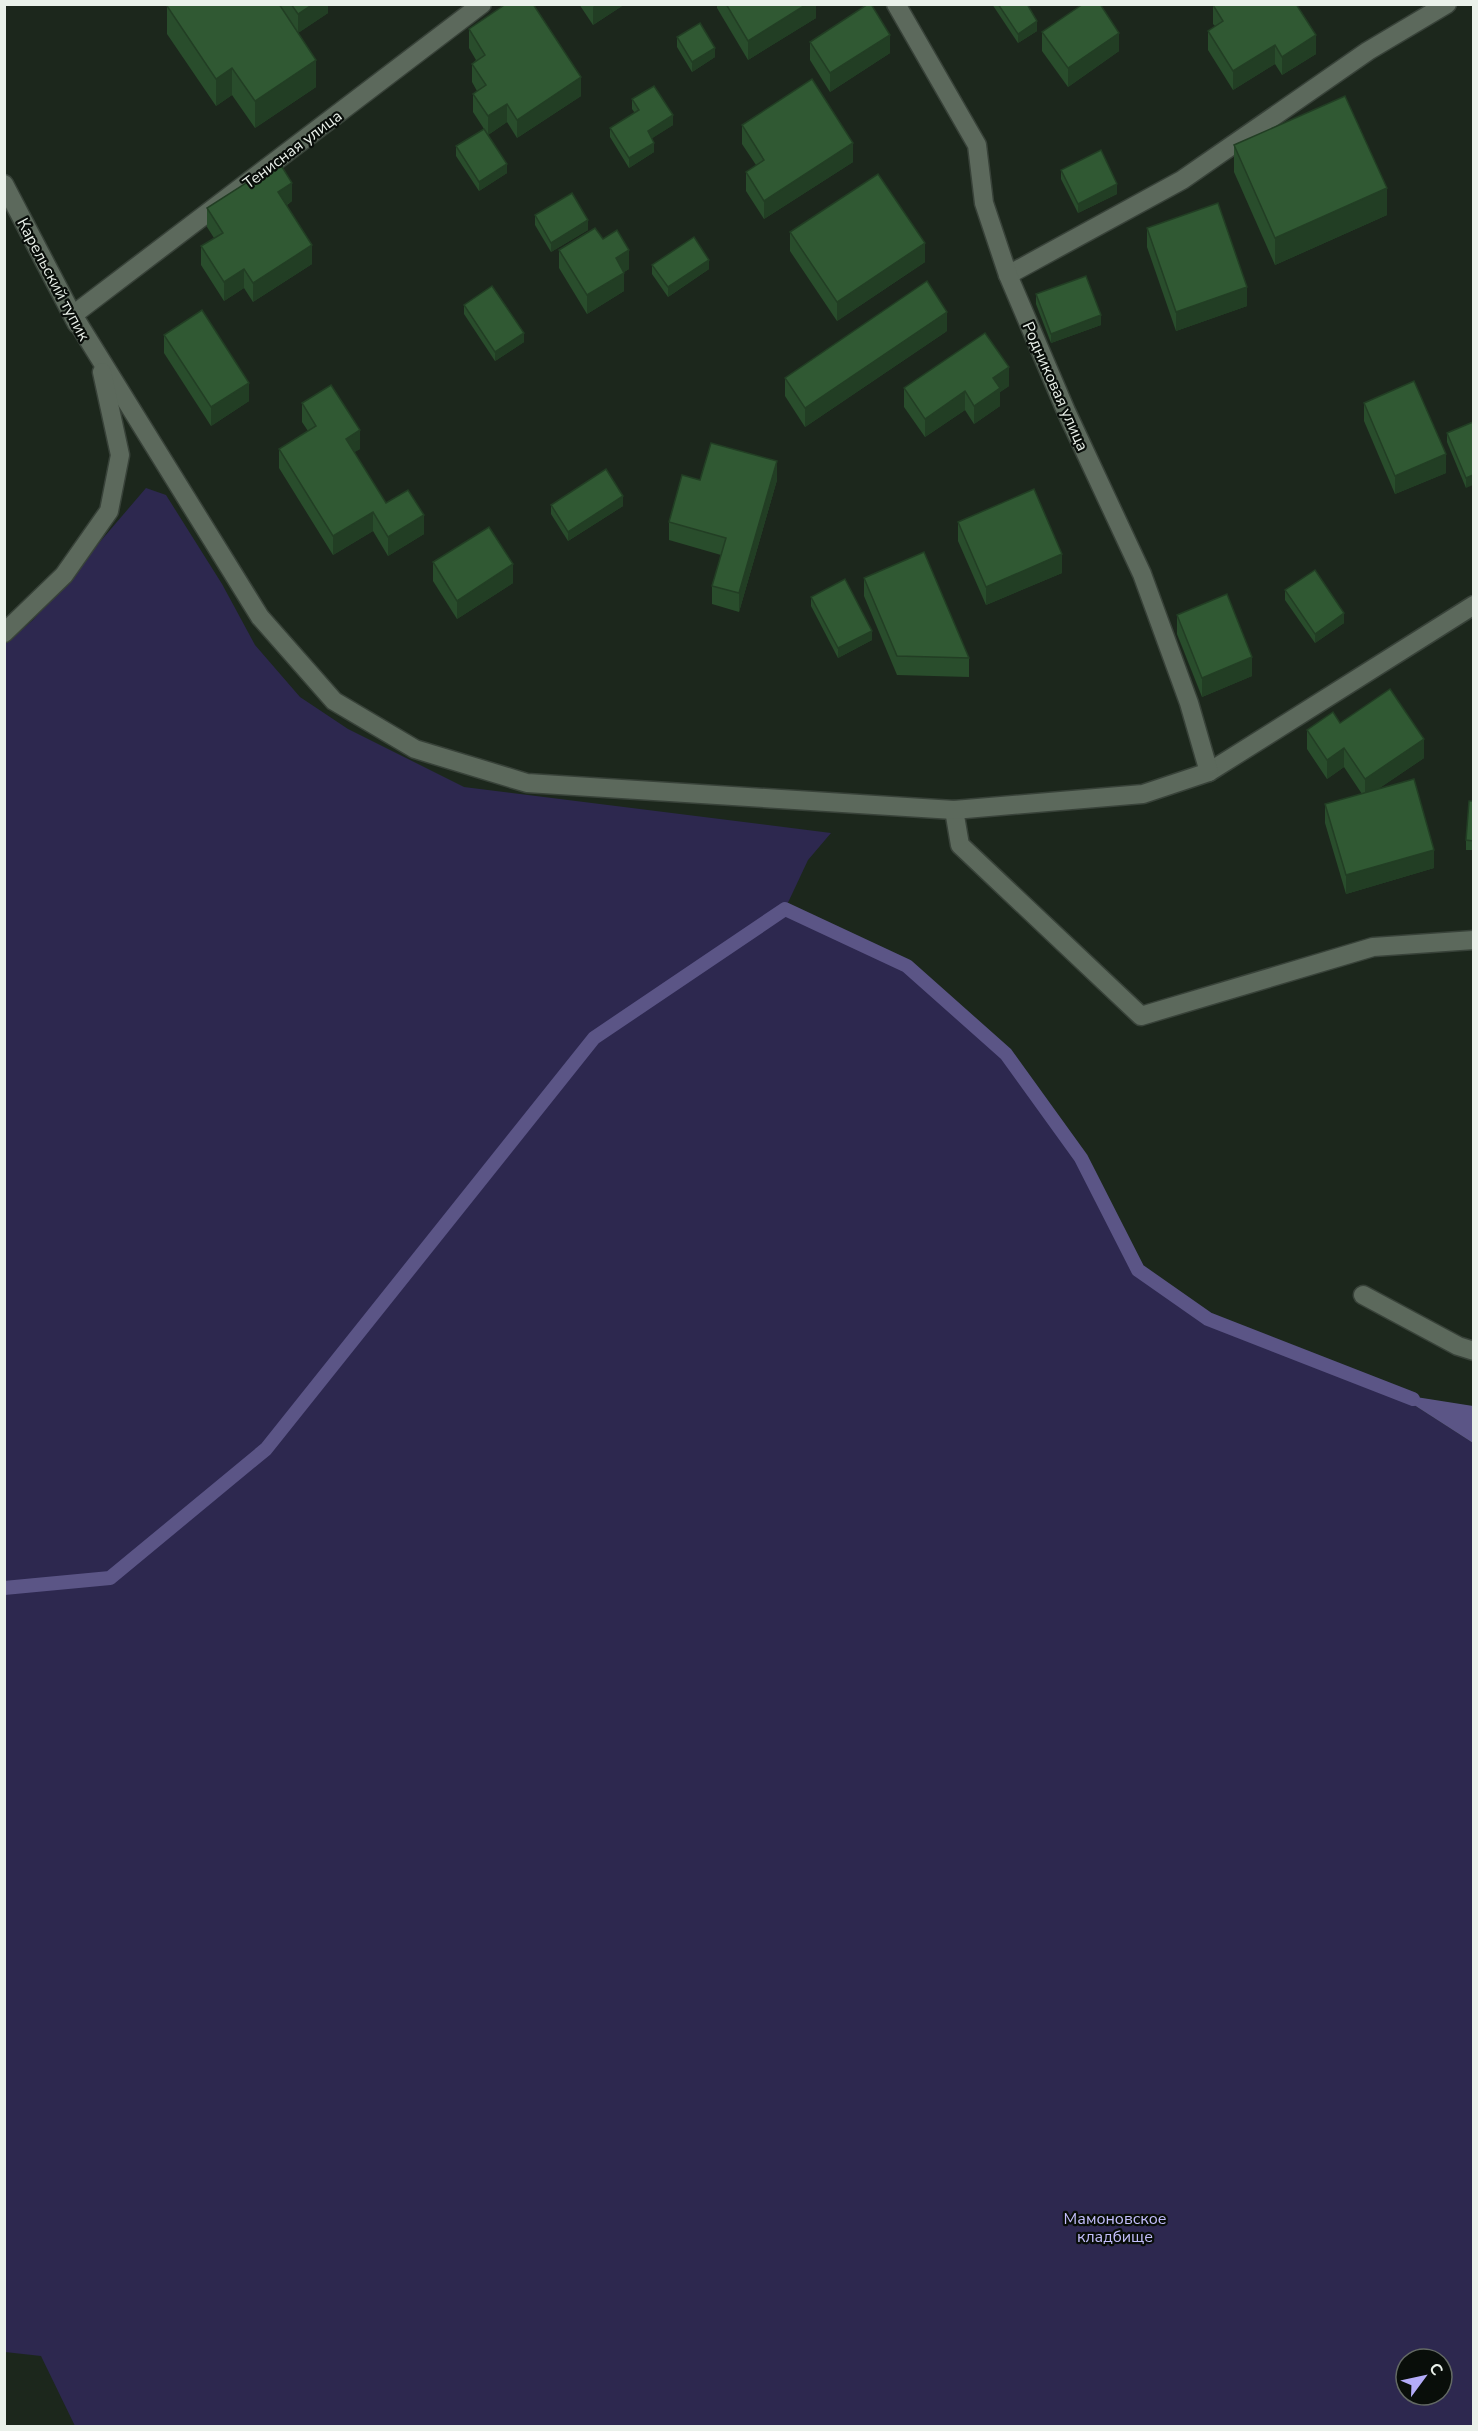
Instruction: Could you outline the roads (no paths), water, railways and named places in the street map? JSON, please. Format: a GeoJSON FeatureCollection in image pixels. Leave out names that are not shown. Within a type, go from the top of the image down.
{"type":"FeatureCollection","features":[{"type":"Feature","properties":{"kind":"street","name":"Тенисная улица"},"geometry":{"type":"LineString","coordinates":[[73,315],[482,4]]}},
{"type":"Feature","properties":{"kind":"street","name":"Родниковая улица"},"geometry":{"type":"LineString","coordinates":[[896,4],[977,145],[984,203],[1008,275],[1066,411],[1142,574],[1189,703],[1209,772]]}},
{"type":"Feature","properties":{"kind":"street"},"geometry":{"type":"LineString","coordinates":[[1008,275],[1182,180],[1368,51],[1447,4]]}},
{"type":"Feature","properties":{"kind":"street","name":"Карельский тупик"},"geometry":{"type":"LineString","coordinates":[[4,184],[103,373],[120,455],[109,511],[64,575],[4,633]]}},
{"type":"Feature","properties":{"kind":"street"},"geometry":{"type":"LineString","coordinates":[[73,315],[260,617],[334,701],[415,749],[527,783],[954,810],[1143,794],[1209,772],[1473,605]]}},
{"type":"Feature","properties":{"kind":"street"},"geometry":{"type":"LineString","coordinates":[[954,810],[960,845],[1142,1016],[1373,947],[1473,940]]}},
{"type":"Feature","properties":{"kind":"street"},"geometry":{"type":"LineString","coordinates":[[1363,1295],[1458,1346],[1473,1351]]}},
{"type":"Feature","properties":{"kind":"waterway"},"geometry":{"type":"LineString","coordinates":[[4,1588],[110,1578],[266,1449],[594,1038],[785,909],[907,966],[1006,1054],[1081,1158],[1138,1270],[1208,1319],[1413,1399]]}},
{"type":"Feature","properties":{"kind":"park label","name":"Мамоновское кладбище"},"geometry":{"type":"Point","coordinates":[1115,2227]}}]}
